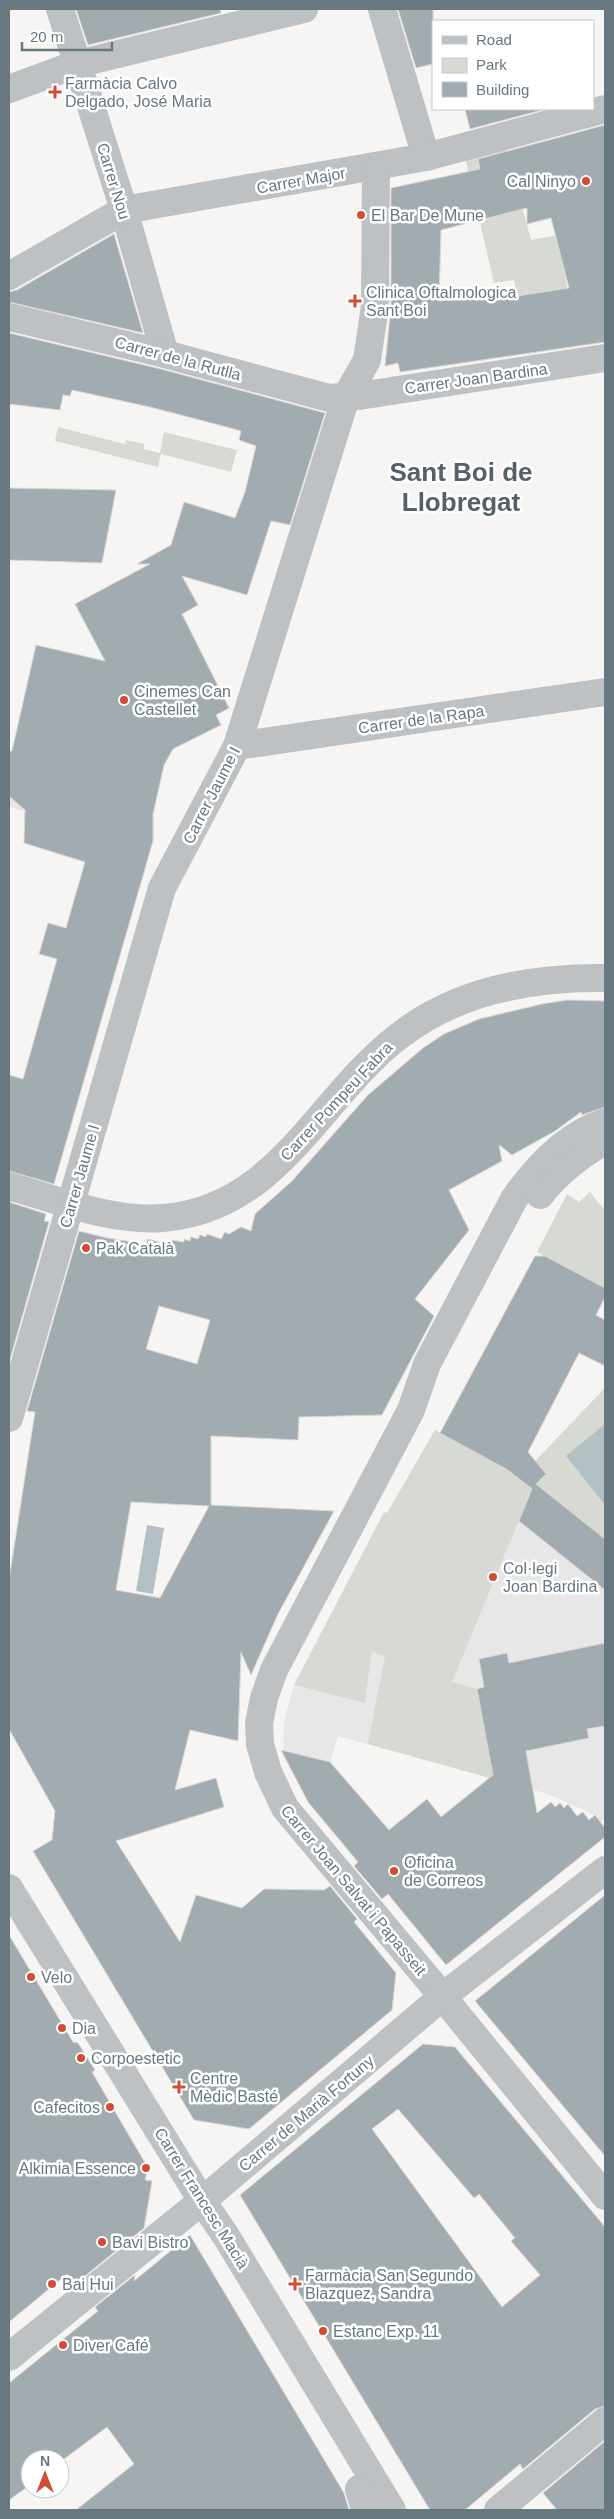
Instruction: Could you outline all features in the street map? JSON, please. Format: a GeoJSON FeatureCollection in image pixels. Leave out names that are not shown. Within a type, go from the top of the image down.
{"type":"FeatureCollection","features":[{"type":"Feature","properties":{"kind":"street","name":"Carrer Nou"},"geometry":{"type":"LineString","coordinates":[[60,9],[124,210],[165,354]]}},
{"type":"Feature","properties":{"kind":"street"},"geometry":{"type":"LineString","coordinates":[[9,89],[77,64],[304,9]]}},
{"type":"Feature","properties":{"kind":"street"},"geometry":{"type":"LineString","coordinates":[[382,9],[426,158]]}},
{"type":"Feature","properties":{"kind":"street","name":"Carrer Major"},"geometry":{"type":"LineString","coordinates":[[9,276],[124,210],[426,158],[605,109]]}},
{"type":"Feature","properties":{"kind":"street","name":"Carrer Jaume I"},"geometry":{"type":"LineString","coordinates":[[9,1418],[162,888],[237,746],[346,398],[367,360],[374,306],[376,166]]}},
{"type":"Feature","properties":{"kind":"street","name":"Carrer de la Rutlla"},"geometry":{"type":"LineString","coordinates":[[9,317],[165,354],[329,398],[346,398]]}},
{"type":"Feature","properties":{"kind":"street","name":"Carrer Joan Bardina"},"geometry":{"type":"LineString","coordinates":[[346,398],[605,358]]}},
{"type":"Feature","properties":{"kind":"street","name":"Carrer de la Rapa"},"geometry":{"type":"LineString","coordinates":[[237,746],[605,692]]}},
{"type":"Feature","properties":{"kind":"street","name":"Carrer Pompeu Fabra"},"geometry":{"type":"LineString","coordinates":[[9,1186],[70,1203],[136,1218],[163,1218],[193,1213],[217,1206],[241,1193],[263,1177],[302,1138],[381,1051],[424,1019],[470,996],[496,989],[542,980],[605,978]]}},
{"type":"Feature","properties":{"kind":"street","name":"Carrer Joan Salvat i Papasseit"},"geometry":{"type":"LineString","coordinates":[[605,1122],[582,1132],[556,1150],[528,1179],[514,1199],[426,1364],[411,1410],[274,1670],[264,1698],[259,1723],[260,1744],[268,1772],[284,1808],[605,2196]]}},
{"type":"Feature","properties":{"kind":"street","name":"Carrer Joan Salvat i Papasseit"},"geometry":{"type":"LineString","coordinates":[[411,1410],[442,1372],[537,1198],[552,1179],[578,1158],[605,1141]]}},
{"type":"Feature","properties":{"kind":"street","name":"Carrer de Marià Fortuny"},"geometry":{"type":"LineString","coordinates":[[9,2357],[202,2201],[442,1997],[605,1870]]}},
{"type":"Feature","properties":{"kind":"street","name":"Carrer Francesc Macià"},"geometry":{"type":"LineString","coordinates":[[9,1888],[202,2201],[226,2236],[392,2510]]}},
{"type":"Feature","properties":{"kind":"street"},"geometry":{"type":"LineString","coordinates":[[498,2510],[605,2422]]}},
{"type":"Feature","properties":{"kind":"shaded area"},"geometry":{"type":"Polygon","coordinates":[[[9,796],[24,809],[24,811],[9,807],[9,796]]]}},
{"type":"Feature","properties":{"kind":"shaded area","name":"Col·legi Joan Bardina"},"geometry":{"type":"Polygon","coordinates":[[[605,1388],[605,1818],[600,1822],[595,1815],[548,1794],[338,1736],[330,1762],[283,1750],[284,1721],[294,1685],[365,1703],[374,1641],[435,1430],[517,1474],[519,1478],[605,1388]]]}},
{"type":"Feature","properties":{"kind":"shaded area"},"geometry":{"type":"Polygon","coordinates":[[[605,1424],[605,1505],[566,1456],[605,1424]]]}},
{"type":"Feature","properties":{"kind":"shaded area"},"geometry":{"type":"Polygon","coordinates":[[[147,1525],[164,1528],[153,1594],[136,1591],[147,1525]]]}},
{"type":"Feature","properties":{"kind":"green space"},"geometry":{"type":"Polygon","coordinates":[[[506,146],[531,240],[557,235],[576,346],[528,354],[514,280],[494,283],[465,157],[506,146]]]}},
{"type":"Feature","properties":{"kind":"green space"},"geometry":{"type":"Polygon","coordinates":[[[58,427],[125,444],[126,440],[144,444],[144,449],[160,453],[164,432],[237,450],[231,472],[161,454],[158,467],[55,441],[58,427]]]}},
{"type":"Feature","properties":{"kind":"green space"},"geometry":{"type":"Polygon","coordinates":[[[590,1192],[605,1211],[605,1288],[537,1252],[567,1194],[579,1202],[590,1192]]]}},
{"type":"Feature","properties":{"kind":"green space"},"geometry":{"type":"Polygon","coordinates":[[[605,1388],[605,1547],[532,1489],[452,1682],[477,1689],[497,1780],[368,1744],[385,1656],[372,1652],[365,1703],[294,1685],[384,1512],[387,1513],[435,1430],[517,1474],[519,1478],[605,1388]]]}},
{"type":"Feature","properties":{"kind":"building"},"geometry":{"type":"Polygon","coordinates":[[[76,9],[220,9],[221,13],[88,45],[76,9]]]}},
{"type":"Feature","properties":{"kind":"building"},"geometry":{"type":"Polygon","coordinates":[[[398,9],[433,9],[432,64],[416,68],[398,9]]]}},
{"type":"Feature","properties":{"kind":"building"},"geometry":{"type":"Polygon","coordinates":[[[465,110],[542,110],[470,129],[465,110]]]}},
{"type":"Feature","properties":{"kind":"building"},"geometry":{"type":"Polygon","coordinates":[[[605,125],[605,342],[400,372],[398,363],[385,366],[391,306],[391,188],[480,169],[478,159],[605,125]],[[527,208],[441,230],[439,301],[516,290],[517,296],[569,288],[551,218],[527,224],[527,208]]]}},
{"type":"Feature","properties":{"kind":"building"},"geometry":{"type":"Polygon","coordinates":[[[114,234],[143,333],[9,302],[9,292],[17,290],[114,234]]]}},
{"type":"Feature","properties":{"kind":"building"},"geometry":{"type":"Polygon","coordinates":[[[9,333],[161,369],[325,413],[290,525],[271,521],[247,595],[182,576],[198,605],[182,614],[229,708],[216,715],[221,725],[173,749],[164,765],[153,814],[153,841],[54,1184],[9,1171],[9,1075],[23,1079],[57,959],[39,954],[48,923],[66,928],[85,862],[24,843],[25,810],[9,796],[9,751],[12,751],[36,645],[105,661],[75,604],[150,564],[137,564],[171,545],[184,502],[235,518],[245,492],[256,446],[239,440],[241,431],[150,407],[72,390],[70,396],[63,395],[60,410],[9,404],[9,333]]]}},
{"type":"Feature","properties":{"kind":"building"},"geometry":{"type":"Polygon","coordinates":[[[9,488],[116,490],[102,563],[9,560],[9,488]]]}},
{"type":"Feature","properties":{"kind":"building"},"geometry":{"type":"Polygon","coordinates":[[[568,1000],[605,1001],[605,1107],[582,1115],[581,1112],[555,1131],[512,1155],[499,1145],[502,1161],[449,1190],[469,1230],[415,1299],[434,1316],[382,1415],[299,1417],[298,1440],[211,1436],[211,1505],[334,1511],[278,1614],[251,1675],[241,1652],[238,1741],[190,1730],[175,1790],[216,1778],[224,1807],[116,1841],[180,1942],[196,1895],[242,1908],[264,1889],[324,1890],[330,1886],[357,1919],[354,1922],[396,1973],[392,2010],[249,2129],[194,2120],[33,1851],[52,1840],[55,1811],[9,1729],[9,1580],[35,1412],[27,1411],[79,1231],[107,1238],[146,1244],[148,1239],[162,1243],[162,1241],[169,1243],[170,1240],[184,1242],[184,1239],[190,1241],[191,1237],[198,1239],[200,1235],[206,1237],[207,1234],[221,1239],[225,1232],[229,1234],[241,1227],[251,1231],[255,1214],[292,1181],[368,1095],[423,1048],[444,1034],[479,1019],[542,1004],[568,1000]],[[159,1306],[146,1349],[197,1364],[210,1320],[159,1306]],[[131,1502],[116,1590],[160,1598],[209,1506],[131,1502]]]}},
{"type":"Feature","properties":{"kind":"building"},"geometry":{"type":"Polygon","coordinates":[[[9,1202],[46,1214],[44,1221],[49,1222],[9,1363],[9,1202]]]}},
{"type":"Feature","properties":{"kind":"building"},"geometry":{"type":"Polygon","coordinates":[[[535,1256],[545,1256],[605,1288],[605,1297],[596,1315],[605,1320],[605,1366],[579,1353],[528,1452],[546,1474],[536,1484],[605,1539],[605,1590],[519,1521],[532,1489],[508,1470],[440,1433],[535,1256]]]}},
{"type":"Feature","properties":{"kind":"building"},"geometry":{"type":"Polygon","coordinates":[[[605,1643],[605,1726],[587,1729],[589,1738],[526,1751],[537,1813],[551,1802],[555,1807],[560,1803],[564,1808],[568,1804],[577,1816],[583,1812],[589,1820],[595,1815],[605,1828],[605,1837],[446,1965],[388,1894],[382,1899],[354,1866],[358,1862],[308,1802],[281,1750],[330,1762],[389,1830],[427,1799],[441,1817],[493,1775],[477,1689],[484,1687],[479,1659],[507,1653],[509,1663],[605,1643]]]}},
{"type":"Feature","properties":{"kind":"building"},"geometry":{"type":"Polygon","coordinates":[[[605,1895],[605,2156],[475,2001],[605,1895]]]}},
{"type":"Feature","properties":{"kind":"building"},"geometry":{"type":"Polygon","coordinates":[[[9,1935],[73,2042],[78,2043],[95,2070],[92,2072],[148,2168],[145,2180],[152,2181],[144,2228],[75,2284],[67,2274],[9,2322],[9,1935]]]}},
{"type":"Feature","properties":{"kind":"building"},"geometry":{"type":"Polygon","coordinates":[[[423,2044],[455,2047],[605,2227],[605,2406],[595,2409],[523,2469],[520,2464],[465,2510],[430,2510],[240,2195],[423,2044]],[[398,2109],[372,2129],[502,2307],[540,2275],[511,2241],[515,2238],[479,2194],[474,2198],[398,2109]]]}},
{"type":"Feature","properties":{"kind":"building"},"geometry":{"type":"Polygon","coordinates":[[[190,2235],[344,2493],[349,2510],[76,2510],[134,2464],[107,2427],[70,2455],[70,2449],[20,2449],[20,2492],[9,2500],[9,2383],[98,2311],[95,2307],[135,2275],[134,2281],[190,2235]]]}},
{"type":"Feature","properties":{"kind":"building"},"geometry":{"type":"Polygon","coordinates":[[[605,2441],[605,2510],[557,2510],[543,2493],[605,2441]]]}},
{"type":"Feature","properties":{"kind":"place","name":"Farmàcia Calvo Delgado, José Maria"},"geometry":{"type":"Point","coordinates":[55,92]}},
{"type":"Feature","properties":{"kind":"place","name":"Cal Ninyo"},"geometry":{"type":"Point","coordinates":[586,181]}},
{"type":"Feature","properties":{"kind":"place","name":"El Bar De Mune"},"geometry":{"type":"Point","coordinates":[361,215]}},
{"type":"Feature","properties":{"kind":"place","name":"Clinica Oftalmologica Sant Boi"},"geometry":{"type":"Point","coordinates":[355,301]}},
{"type":"Feature","properties":{"kind":"place","name":"Cinemes Can Castellet"},"geometry":{"type":"Point","coordinates":[124,700]}},
{"type":"Feature","properties":{"kind":"place","name":"Pak Català"},"geometry":{"type":"Point","coordinates":[86,1248]}},
{"type":"Feature","properties":{"kind":"place","name":"Col·legi Joan Bardina"},"geometry":{"type":"Point","coordinates":[493,1577]}},
{"type":"Feature","properties":{"kind":"place","name":"Oficina de Correos"},"geometry":{"type":"Point","coordinates":[394,1871]}},
{"type":"Feature","properties":{"kind":"place","name":"Velo"},"geometry":{"type":"Point","coordinates":[31,1977]}},
{"type":"Feature","properties":{"kind":"place","name":"Dia"},"geometry":{"type":"Point","coordinates":[62,2028]}},
{"type":"Feature","properties":{"kind":"place","name":"Corpoestetic"},"geometry":{"type":"Point","coordinates":[81,2058]}},
{"type":"Feature","properties":{"kind":"place","name":"Centre Mèdic Basté"},"geometry":{"type":"Point","coordinates":[179,2087]}},
{"type":"Feature","properties":{"kind":"place","name":"Cafecitos"},"geometry":{"type":"Point","coordinates":[110,2107]}},
{"type":"Feature","properties":{"kind":"place","name":"Alkimia Essence"},"geometry":{"type":"Point","coordinates":[146,2168]}},
{"type":"Feature","properties":{"kind":"place","name":"Bavi Bistro"},"geometry":{"type":"Point","coordinates":[102,2242]}},
{"type":"Feature","properties":{"kind":"place","name":"Bai Hui"},"geometry":{"type":"Point","coordinates":[52,2284]}},
{"type":"Feature","properties":{"kind":"place","name":"Farmàcia San Segundo Blazquez, Sandra"},"geometry":{"type":"Point","coordinates":[295,2284]}},
{"type":"Feature","properties":{"kind":"place","name":"Estanc Exp. 11"},"geometry":{"type":"Point","coordinates":[323,2331]}},
{"type":"Feature","properties":{"kind":"place","name":"Diver Café"},"geometry":{"type":"Point","coordinates":[63,2345]}},
{"type":"Feature","properties":{"kind":"district","name":"Sant Boi de Llobregat"},"geometry":{"type":"Point","coordinates":[461,487]}}]}
